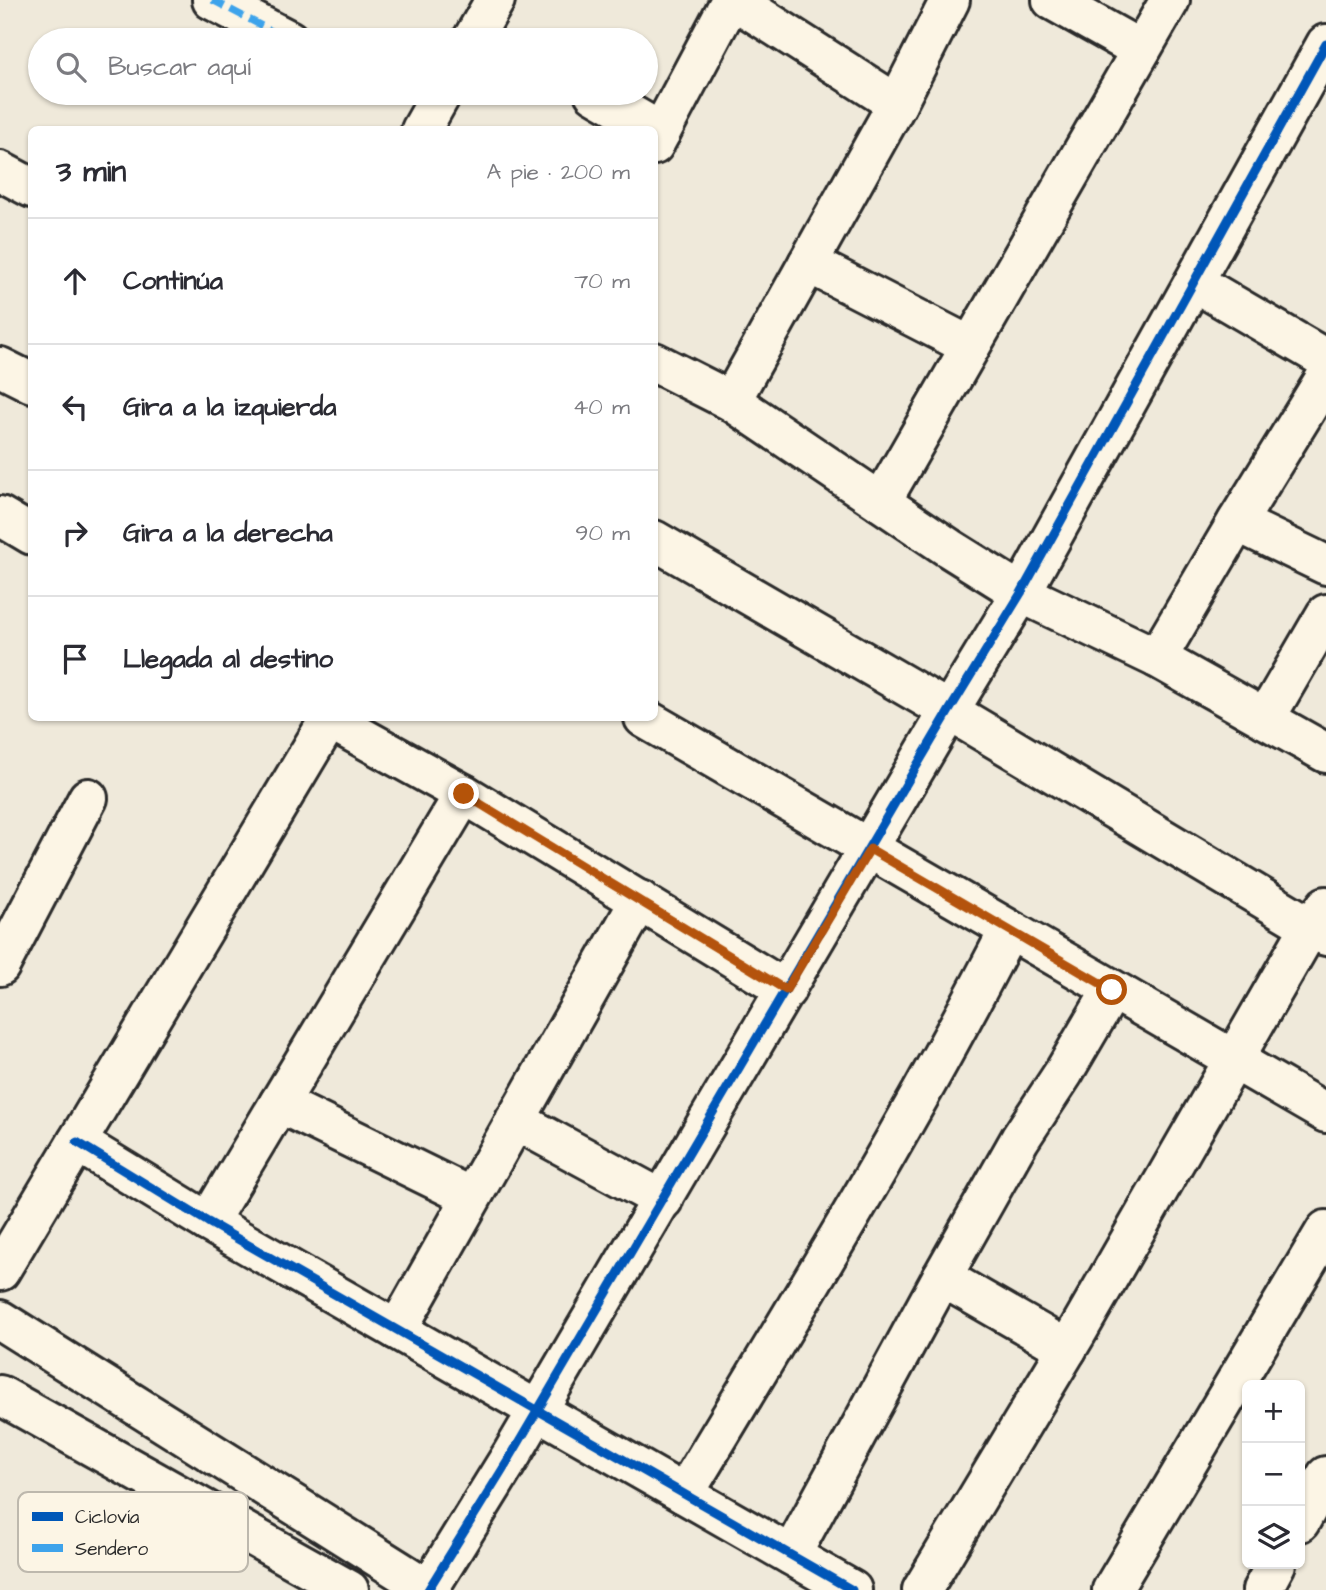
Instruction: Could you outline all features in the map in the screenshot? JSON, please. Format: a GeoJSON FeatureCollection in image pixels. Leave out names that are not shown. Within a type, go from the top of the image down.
{"type":"FeatureCollection","features":[{"type":"Feature","properties":{"kind":"street"},"geometry":{"type":"LineString","coordinates":[[212,0],[266,28]]}},
{"type":"Feature","properties":{"kind":"street"},"geometry":{"type":"LineString","coordinates":[[658,139],[732,0],[897,104]]}},
{"type":"Feature","properties":{"kind":"street"},"geometry":{"type":"LineString","coordinates":[[731,401],[897,104],[950,0]]}},
{"type":"Feature","properties":{"kind":"street"},"geometry":{"type":"LineString","coordinates":[[1052,0],[1141,50]]}},
{"type":"Feature","properties":{"kind":"street"},"geometry":{"type":"LineString","coordinates":[[881,502],[1170,0]]}},
{"type":"Feature","properties":{"kind":"street"},"geometry":{"type":"LineString","coordinates":[[0,1320],[429,1590],[1021,593],[1326,44]]}},
{"type":"Feature","properties":{"kind":"street"},"geometry":{"type":"LineString","coordinates":[[423,126],[435,105]]}},
{"type":"Feature","properties":{"kind":"street"},"geometry":{"type":"LineString","coordinates":[[611,105],[640,126]]}},
{"type":"Feature","properties":{"kind":"street"},"geometry":{"type":"LineString","coordinates":[[0,171],[28,186]]}},
{"type":"Feature","properties":{"kind":"street"},"geometry":{"type":"LineString","coordinates":[[808,263],[970,346]]}},
{"type":"Feature","properties":{"kind":"street"},"geometry":{"type":"LineString","coordinates":[[1194,282],[1326,359]]}},
{"type":"Feature","properties":{"kind":"street"},"geometry":{"type":"LineString","coordinates":[[658,364],[731,401],[1021,593],[1157,658],[1326,753]]}},
{"type":"Feature","properties":{"kind":"street"},"geometry":{"type":"LineString","coordinates":[[0,367],[28,381]]}},
{"type":"Feature","properties":{"kind":"street"},"geometry":{"type":"LineString","coordinates":[[1157,658],[1326,377]]}},
{"type":"Feature","properties":{"kind":"street"},"geometry":{"type":"LineString","coordinates":[[0,516],[28,533]]}},
{"type":"Feature","properties":{"kind":"street"},"geometry":{"type":"LineString","coordinates":[[1237,522],[1326,565]]}},
{"type":"Feature","properties":{"kind":"street"},"geometry":{"type":"LineString","coordinates":[[658,542],[1321,923],[1235,1062],[922,1590]]}},
{"type":"Feature","properties":{"kind":"street"},"geometry":{"type":"LineString","coordinates":[[1265,719],[1326,614]]}},
{"type":"Feature","properties":{"kind":"street"},"geometry":{"type":"LineString","coordinates":[[0,1271],[326,721]]}},
{"type":"Feature","properties":{"kind":"street"},"geometry":{"type":"LineString","coordinates":[[333,721],[464,794],[786,990]]}},
{"type":"Feature","properties":{"kind":"street"},"geometry":{"type":"LineString","coordinates":[[649,721],[1326,1113]]}},
{"type":"Feature","properties":{"kind":"street"},"geometry":{"type":"LineString","coordinates":[[208,1223],[464,794]]}},
{"type":"Feature","properties":{"kind":"street"},"geometry":{"type":"LineString","coordinates":[[0,966],[88,798]]}},
{"type":"Feature","properties":{"kind":"street"},"geometry":{"type":"LineString","coordinates":[[397,1330],[640,900]]}},
{"type":"Feature","properties":{"kind":"street"},"geometry":{"type":"LineString","coordinates":[[684,1494],[850,1219],[960,1026],[1009,930]]}},
{"type":"Feature","properties":{"kind":"street"},"geometry":{"type":"LineString","coordinates":[[791,1555],[1020,1139],[1064,1072],[1112,990]]}},
{"type":"Feature","properties":{"kind":"street"},"geometry":{"type":"LineString","coordinates":[[279,1103],[471,1197]]}},
{"type":"Feature","properties":{"kind":"street"},"geometry":{"type":"LineString","coordinates":[[515,1120],[663,1200]]}},
{"type":"Feature","properties":{"kind":"street"},"geometry":{"type":"LineString","coordinates":[[77,1142],[208,1223],[852,1590]]}},
{"type":"Feature","properties":{"kind":"street"},"geometry":{"type":"LineString","coordinates":[[1112,1590],[1314,1277],[1326,1230]]}},
{"type":"Feature","properties":{"kind":"street"},"geometry":{"type":"LineString","coordinates":[[942,1277],[1067,1349]]}},
{"type":"Feature","properties":{"kind":"street"},"geometry":{"type":"LineString","coordinates":[[0,1395],[174,1492]]}},
{"type":"Feature","properties":{"kind":"street"},"geometry":{"type":"LineString","coordinates":[[1305,1514],[1324,1484]]}},
{"type":"Feature","properties":{"kind":"street"},"geometry":{"type":"LineString","coordinates":[[248,1534],[349,1590]]}},
{"type":"Feature","properties":{"kind":"street"},"geometry":{"type":"LineString","coordinates":[[1262,1590],[1273,1569]]}},
{"type":"Feature","properties":{"kind":"marked path"},"geometry":{"type":"LineString","coordinates":[[212,0],[266,28]]}},
{"type":"Feature","properties":{"kind":"cycle path"},"geometry":{"type":"LineString","coordinates":[[428,1590],[512,1454],[1021,593],[1326,44]]}},
{"type":"Feature","properties":{"kind":"cycle path"},"geometry":{"type":"LineString","coordinates":[[77,1142],[208,1222],[852,1590]]}},
{"type":"Feature","properties":{"kind":"route"},"geometry":{"type":"LineString","coordinates":[[464,794],[786,990],[870,849],[1112,990]]}}]}
